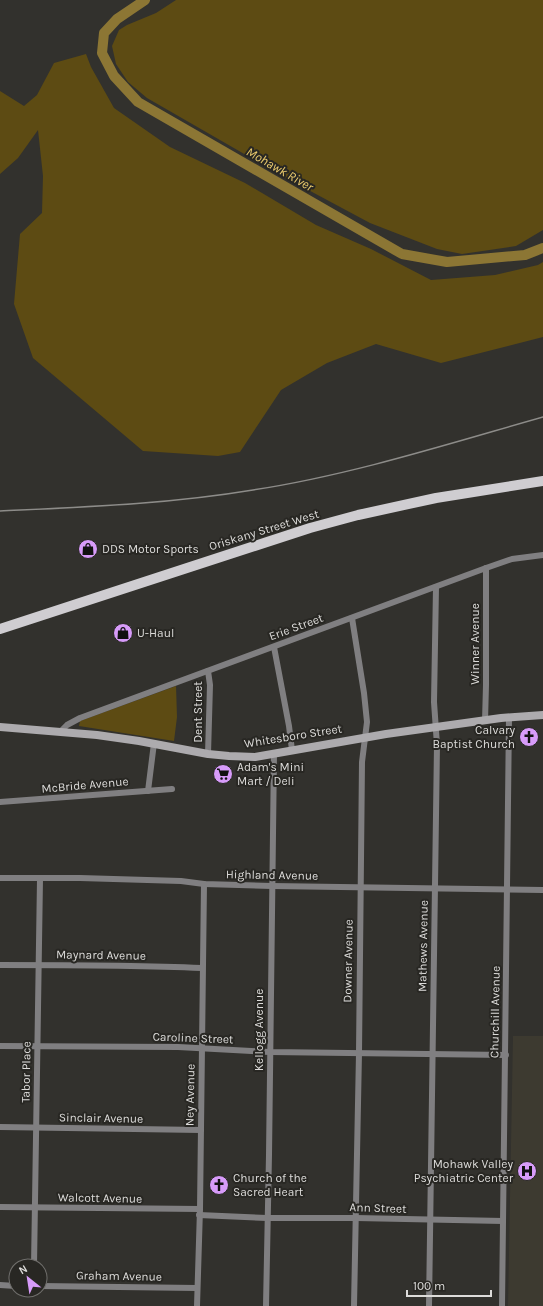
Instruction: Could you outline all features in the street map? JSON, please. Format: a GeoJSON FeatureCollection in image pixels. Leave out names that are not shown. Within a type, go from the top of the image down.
{"type":"FeatureCollection","features":[{"type":"Feature","properties":{"kind":"main road","name":"Oriskany Street West"},"geometry":{"type":"LineString","coordinates":[[0,628],[310,528],[358,515],[436,498],[543,481]]}},
{"type":"Feature","properties":{"kind":"street","name":"Erie Street"},"geometry":{"type":"LineString","coordinates":[[61,731],[80,718],[486,568],[512,559],[543,555]]}},
{"type":"Feature","properties":{"kind":"street","name":"Winner Avenue"},"geometry":{"type":"LineString","coordinates":[[485,721],[486,568]]}},
{"type":"Feature","properties":{"kind":"street","name":"Mathews Avenue"},"geometry":{"type":"LineString","coordinates":[[429,1306],[432,1054],[436,888],[437,745],[434,702],[436,587]]}},
{"type":"Feature","properties":{"kind":"street","name":"Downer Avenue"},"geometry":{"type":"LineString","coordinates":[[352,618],[367,722],[362,762],[359,1053],[354,1306]]}},
{"type":"Feature","properties":{"kind":"street"},"geometry":{"type":"LineString","coordinates":[[274,647],[292,750]]}},
{"type":"Feature","properties":{"kind":"street","name":"Dent Street"},"geometry":{"type":"LineString","coordinates":[[208,671],[210,685],[208,754]]}},
{"type":"Feature","properties":{"kind":"street","name":"Whitesboro Street"},"geometry":{"type":"LineString","coordinates":[[0,727],[97,735],[154,743],[208,754],[255,757],[435,727],[509,718],[543,716]]}},
{"type":"Feature","properties":{"kind":"street","name":"Churchill Avenue"},"geometry":{"type":"LineString","coordinates":[[502,1306],[509,718]]}},
{"type":"Feature","properties":{"kind":"street"},"geometry":{"type":"LineString","coordinates":[[148,791],[154,743]]}},
{"type":"Feature","properties":{"kind":"street","name":"Kellogg Avenue"},"geometry":{"type":"LineString","coordinates":[[266,1306],[274,754]]}},
{"type":"Feature","properties":{"kind":"street","name":"McBride Avenue"},"geometry":{"type":"LineString","coordinates":[[0,802],[172,789]]}},
{"type":"Feature","properties":{"kind":"street","name":"Highland Avenue"},"geometry":{"type":"LineString","coordinates":[[0,878],[80,878],[272,886],[543,890]]}},
{"type":"Feature","properties":{"kind":"street","name":"Tabor Place"},"geometry":{"type":"LineString","coordinates":[[34,1258],[40,878]]}},
{"type":"Feature","properties":{"kind":"street","name":"Ney Avenue"},"geometry":{"type":"LineString","coordinates":[[197,1306],[200,1212],[204,884]]}},
{"type":"Feature","properties":{"kind":"street","name":"Maynard Avenue"},"geometry":{"type":"LineString","coordinates":[[0,965],[202,968]]}},
{"type":"Feature","properties":{"kind":"street","name":"Caroline Street"},"geometry":{"type":"LineString","coordinates":[[0,1046],[178,1047],[270,1052],[506,1055]]}},
{"type":"Feature","properties":{"kind":"street","name":"Sinclair Avenue"},"geometry":{"type":"LineString","coordinates":[[0,1127],[201,1130]]}},
{"type":"Feature","properties":{"kind":"street","name":"Walcott Avenue"},"geometry":{"type":"LineString","coordinates":[[0,1207],[200,1212],[253,1217]]}},
{"type":"Feature","properties":{"kind":"street","name":"Ann Street"},"geometry":{"type":"LineString","coordinates":[[253,1217],[503,1221]]}},
{"type":"Feature","properties":{"kind":"street","name":"Graham Avenue"},"geometry":{"type":"LineString","coordinates":[[48,1286],[197,1288]]}},
{"type":"Feature","properties":{"kind":"shaded area"},"geometry":{"type":"Polygon","coordinates":[[[176,0],[543,0],[543,230],[516,246],[462,254],[437,249],[370,223],[286,178],[147,98],[128,82],[116,64],[112,46],[119,30],[127,25],[156,13],[176,0]]]}},
{"type":"Feature","properties":{"kind":"shaded area"},"geometry":{"type":"Polygon","coordinates":[[[86,54],[91,67],[114,108],[170,147],[245,183],[316,225],[371,249],[431,280],[495,275],[538,265],[543,262],[543,337],[441,363],[376,344],[327,363],[281,390],[240,452],[218,456],[143,451],[33,358],[14,304],[20,234],[42,213],[43,176],[38,130],[18,158],[0,174],[0,91],[24,106],[37,95],[54,63],[86,54]]]}},
{"type":"Feature","properties":{"kind":"shaded area"},"geometry":{"type":"Polygon","coordinates":[[[176,686],[177,717],[174,741],[79,726],[80,721],[176,686]]]}},
{"type":"Feature","properties":{"kind":"shaded area","name":"Mohawk Valley Psychiatric Center"},"geometry":{"type":"Polygon","coordinates":[[[513,1036],[543,1036],[543,1306],[508,1306],[513,1036]]]}},
{"type":"Feature","properties":{"kind":"waterway","name":"Mohawk River"},"geometry":{"type":"LineString","coordinates":[[145,0],[117,19],[104,33],[102,53],[114,76],[138,102],[402,254],[447,262],[525,255],[543,248]]}},
{"type":"Feature","properties":{"kind":"railway"},"geometry":{"type":"LineString","coordinates":[[0,511],[158,502],[221,495],[290,484],[399,458],[543,417]]}},
{"type":"Feature","properties":{"kind":"place","name":"DDS Motor Sports"},"geometry":{"type":"Point","coordinates":[88,549]}},
{"type":"Feature","properties":{"kind":"place","name":"U-Haul"},"geometry":{"type":"Point","coordinates":[123,633]}},
{"type":"Feature","properties":{"kind":"place","name":"Calvary Baptist Church"},"geometry":{"type":"Point","coordinates":[529,737]}},
{"type":"Feature","properties":{"kind":"place","name":"Adam's Mini Mart / Deli"},"geometry":{"type":"Point","coordinates":[223,774]}},
{"type":"Feature","properties":{"kind":"place","name":"Mohawk Valley Psychiatric Center"},"geometry":{"type":"Point","coordinates":[527,1171]}},
{"type":"Feature","properties":{"kind":"place","name":"Church of the Sacred Heart"},"geometry":{"type":"Point","coordinates":[219,1185]}}]}
